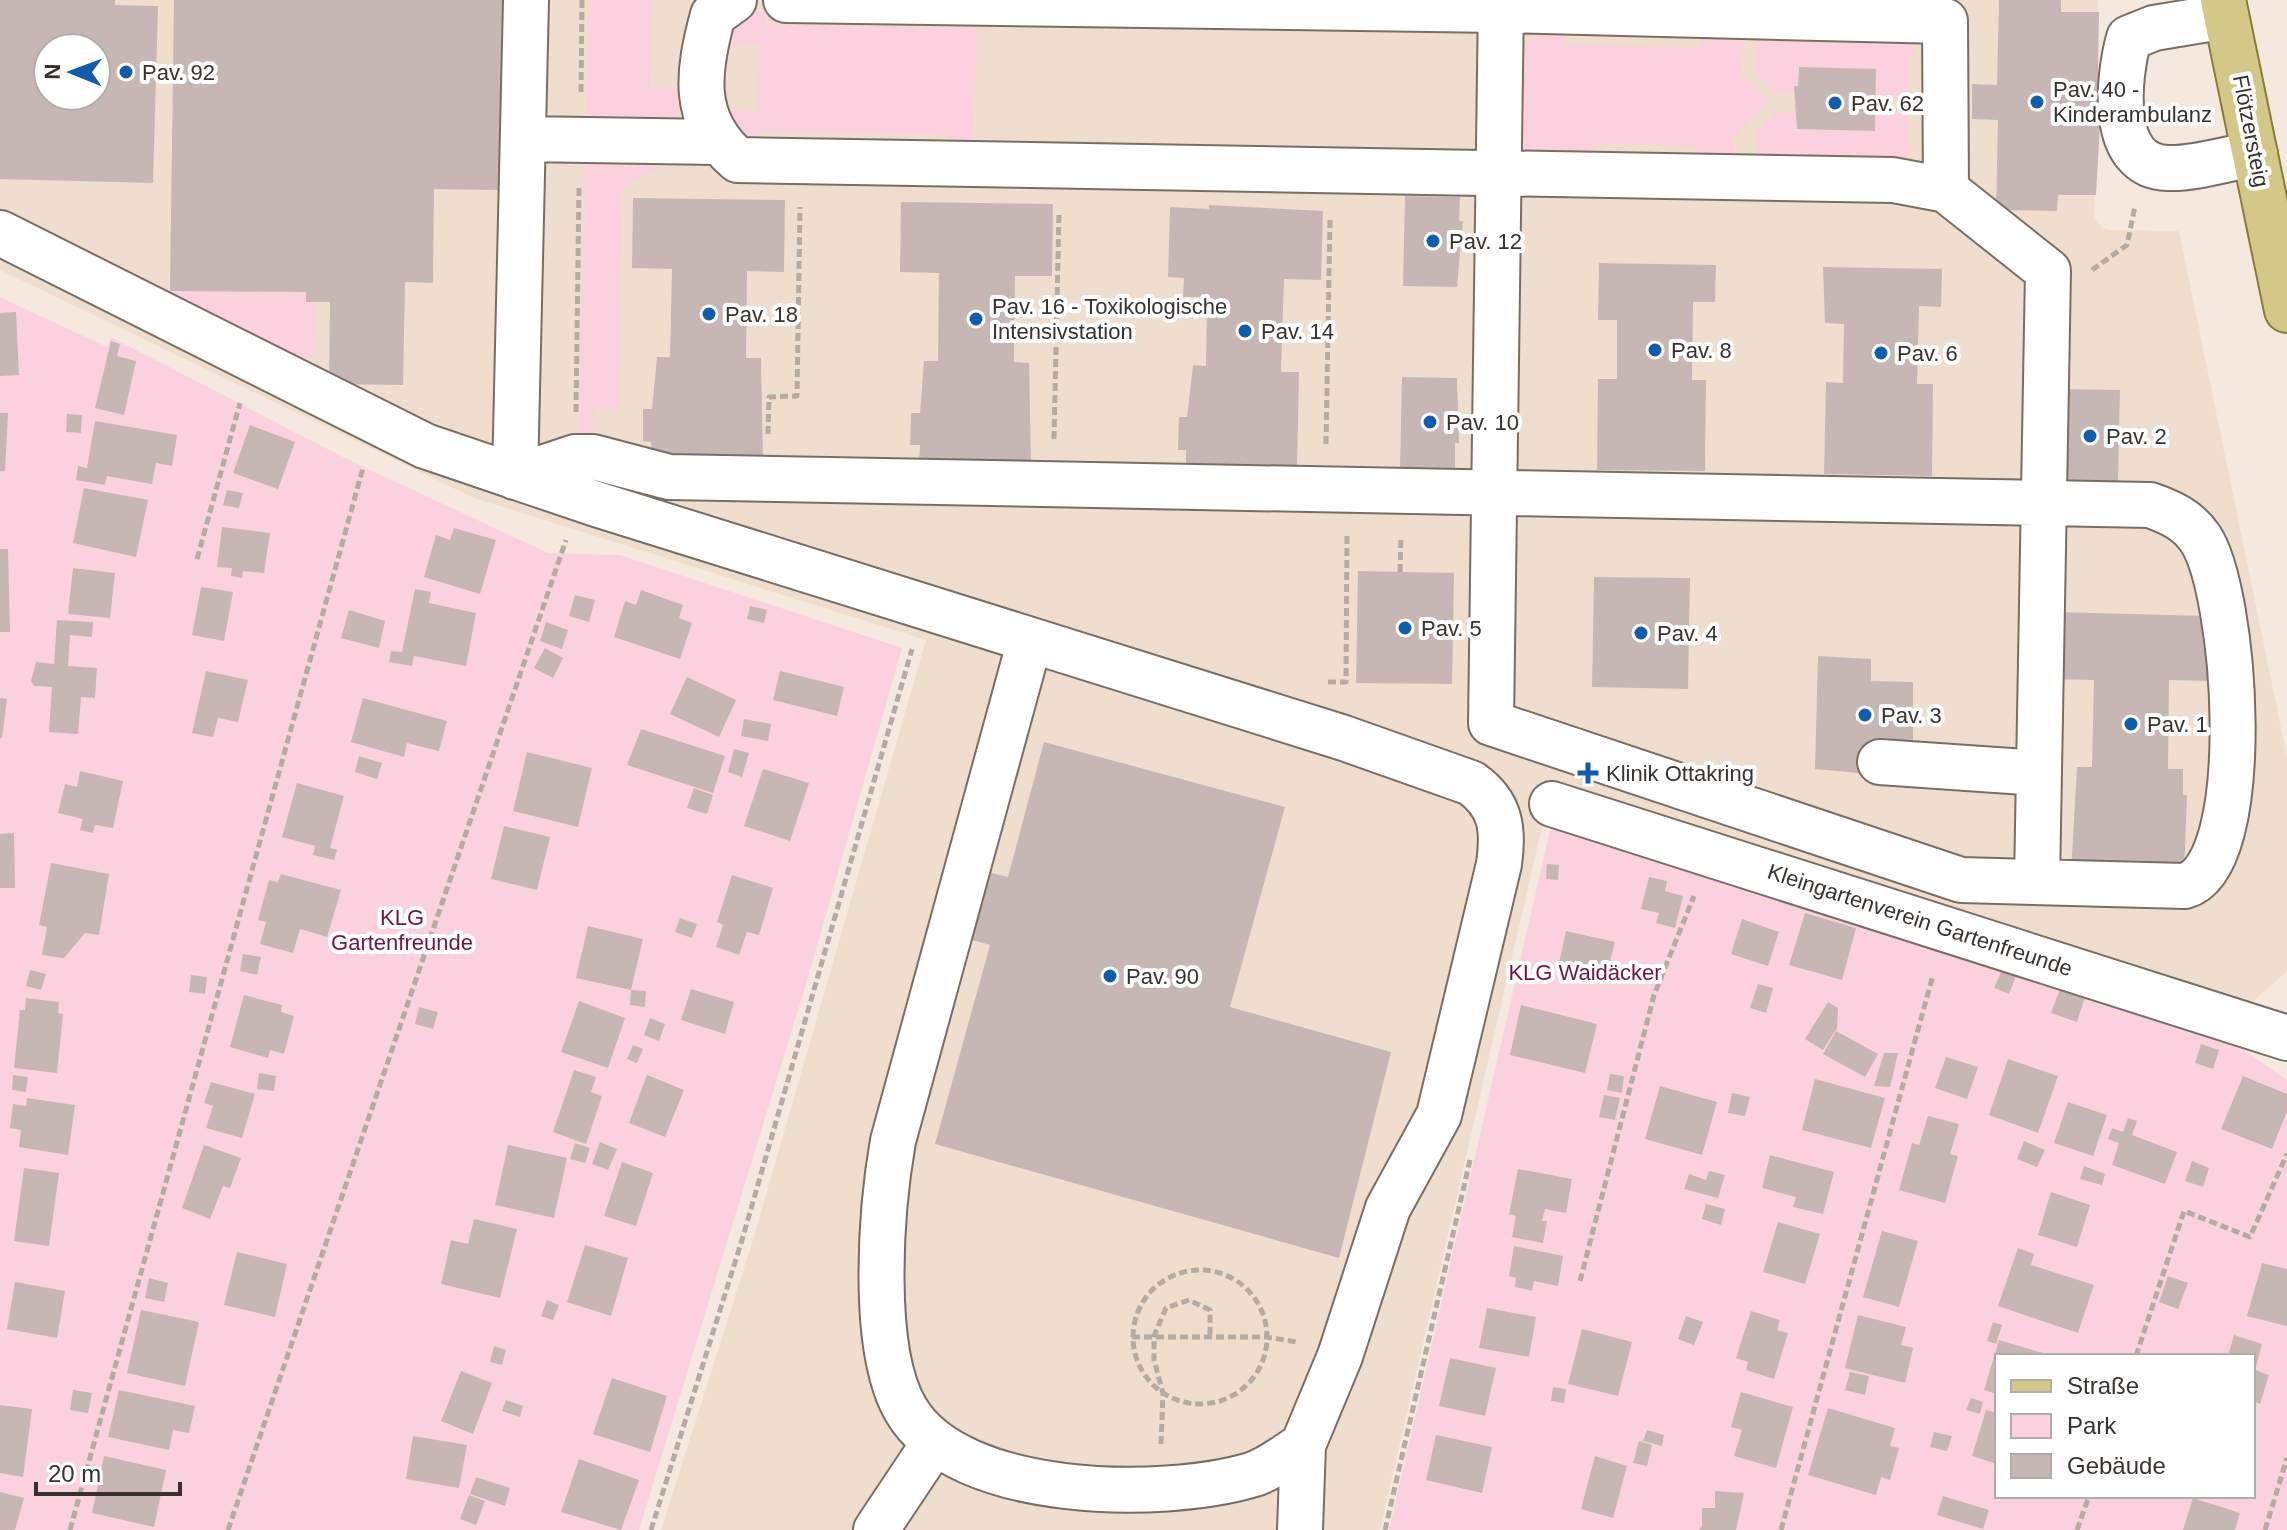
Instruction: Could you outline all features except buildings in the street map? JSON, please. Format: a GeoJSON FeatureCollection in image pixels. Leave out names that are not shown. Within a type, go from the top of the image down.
{"type":"FeatureCollection","features":[{"type":"Feature","properties":{"kind":"main road","name":"Flötzersteig"},"geometry":{"type":"LineString","coordinates":[[2225,8],[2287,310]]}},
{"type":"Feature","properties":{"kind":"lane"},"geometry":{"type":"LineString","coordinates":[[515,477],[526,0]]}},
{"type":"Feature","properties":{"kind":"lane"},"geometry":{"type":"LineString","coordinates":[[734,0],[713,15],[701,76],[704,114],[716,142],[738,160],[1893,180],[1946,190],[2048,271],[2037,882]]}},
{"type":"Feature","properties":{"kind":"lane"},"geometry":{"type":"LineString","coordinates":[[786,0],[1500,5],[1945,21],[1946,190]]}},
{"type":"Feature","properties":{"kind":"lane"},"geometry":{"type":"LineString","coordinates":[[515,477],[575,457],[593,457],[669,477],[1493,491],[2150,505],[2171,512],[2202,540],[2224,605],[2232,678],[2230,787],[2224,831],[2212,864],[2197,883],[2185,886],[1961,880],[1491,723],[1493,491],[1500,5]]}},
{"type":"Feature","properties":{"kind":"lane"},"geometry":{"type":"LineString","coordinates":[[2225,8],[2129,38],[2121,81],[2123,122],[2128,144],[2142,160],[2167,168],[2255,154]]}},
{"type":"Feature","properties":{"kind":"lane"},"geometry":{"type":"LineString","coordinates":[[523,139],[716,142]]}},
{"type":"Feature","properties":{"kind":"lane"},"geometry":{"type":"LineString","coordinates":[[0,233],[425,446],[1344,738],[1471,783],[1489,796],[1499,816],[1503,839],[1439,1115],[1388,1208],[1340,1356],[1303,1445],[1300,1530]]}},
{"type":"Feature","properties":{"kind":"lane"},"geometry":{"type":"LineString","coordinates":[[1030,640],[893,1141],[884,1190],[884,1313],[892,1374],[906,1410],[934,1443],[979,1467],[1050,1483],[1153,1492],[1253,1475],[1303,1445]]}},
{"type":"Feature","properties":{"kind":"lane"},"geometry":{"type":"LineString","coordinates":[[1880,762],[2039,773]]}},
{"type":"Feature","properties":{"kind":"lane","name":"Kleingartenverein Gartenfreunde"},"geometry":{"type":"LineString","coordinates":[[1552,804],[2287,1038]]}},
{"type":"Feature","properties":{"kind":"lane"},"geometry":{"type":"LineString","coordinates":[[876,1530],[934,1443]]}},
{"type":"Feature","properties":{"kind":"path"},"geometry":{"type":"LineString","coordinates":[[575,457],[582,0]]}},
{"type":"Feature","properties":{"kind":"path"},"geometry":{"type":"LineString","coordinates":[[767,479],[769,397],[797,396],[801,161]]}},
{"type":"Feature","properties":{"kind":"path"},"geometry":{"type":"LineString","coordinates":[[1053,484],[1061,166]]}},
{"type":"Feature","properties":{"kind":"path"},"geometry":{"type":"LineString","coordinates":[[2048,271],[2091,270],[2127,245],[2134,208],[2145,188],[2167,168]]}},
{"type":"Feature","properties":{"kind":"path"},"geometry":{"type":"LineString","coordinates":[[1330,170],[1337,489],[1346,682]]}},
{"type":"Feature","properties":{"kind":"path"},"geometry":{"type":"LineString","coordinates":[[197,559],[243,394]]}},
{"type":"Feature","properties":{"kind":"path"},"geometry":{"type":"LineString","coordinates":[[70,1530],[367,456]]}},
{"type":"Feature","properties":{"kind":"path"},"geometry":{"type":"LineString","coordinates":[[228,1530],[566,539]]}},
{"type":"Feature","properties":{"kind":"path"},"geometry":{"type":"LineString","coordinates":[[651,1530],[742,1240],[915,642]]}},
{"type":"Feature","properties":{"kind":"path"},"geometry":{"type":"LineString","coordinates":[[1580,1281],[1654,995],[1710,854]]}},
{"type":"Feature","properties":{"kind":"path"},"geometry":{"type":"LineString","coordinates":[[1781,1530],[1945,927]]}},
{"type":"Feature","properties":{"kind":"path"},"geometry":{"type":"LineString","coordinates":[[1385,1530],[1473,1146]]}},
{"type":"Feature","properties":{"kind":"path"},"geometry":{"type":"LineString","coordinates":[[2137,1354],[2184,1211],[2250,1237],[2287,1154]]}},
{"type":"Feature","properties":{"kind":"path"},"geometry":{"type":"LineString","coordinates":[[1205,1269],[1227,1275],[1246,1287],[1259,1304],[1266,1337],[1259,1369],[1245,1386],[1227,1398],[1205,1404],[1183,1402],[1163,1393],[1147,1378],[1136,1359],[1132,1337],[1136,1315],[1147,1295],[1163,1280],[1183,1272],[1205,1269]]}},
{"type":"Feature","properties":{"kind":"path"},"geometry":{"type":"LineString","coordinates":[[1153,1492],[1163,1432],[1163,1393],[1154,1360],[1154,1336],[1166,1308],[1189,1300],[1210,1310],[1210,1337]]}},
{"type":"Feature","properties":{"kind":"path"},"geometry":{"type":"LineString","coordinates":[[1132,1337],[1266,1337]]}},
{"type":"Feature","properties":{"kind":"path"},"geometry":{"type":"LineString","coordinates":[[2265,1530],[2287,1458]]}},
{"type":"Feature","properties":{"kind":"path"},"geometry":{"type":"LineString","coordinates":[[2077,1530],[2088,1498]]}},
{"type":"Feature","properties":{"kind":"shaded area","name":"Klinik Ottakring"},"geometry":{"type":"Polygon","coordinates":[[[0,0],[2098,0],[2098,73],[2103,73],[2094,216],[2102,228],[2110,230],[2179,231],[2287,757],[2287,971],[2248,1006],[1551,788],[1380,1530],[661,1530],[752,1243],[926,640],[474,498],[0,270],[0,0]]]}},
{"type":"Feature","properties":{"kind":"green space"},"geometry":{"type":"Polygon","coordinates":[[[588,0],[652,0],[650,87],[681,88],[676,156],[623,188],[619,409],[594,409],[592,438],[584,438],[579,433],[588,0]]]}},
{"type":"Feature","properties":{"kind":"green space"},"geometry":{"type":"Polygon","coordinates":[[[766,10],[766,24],[949,28],[949,18],[972,21],[976,27],[974,140],[971,145],[948,150],[947,135],[759,131],[759,147],[750,147],[724,110],[758,111],[759,44],[727,44],[740,20],[766,10]]]}},
{"type":"Feature","properties":{"kind":"green space"},"geometry":{"type":"Polygon","coordinates":[[[1543,28],[1565,28],[1566,44],[1701,48],[1701,29],[1744,30],[1742,76],[1769,100],[1735,135],[1733,164],[1697,164],[1696,146],[1595,143],[1594,161],[1524,155],[1518,148],[1515,58],[1543,28]]]}},
{"type":"Feature","properties":{"kind":"green space"},"geometry":{"type":"Polygon","coordinates":[[[1755,31],[1911,42],[1915,56],[1909,56],[1908,99],[1875,98],[1799,67],[1798,86],[1794,92],[1774,92],[1755,71],[1755,31]]]}},
{"type":"Feature","properties":{"kind":"green space"},"geometry":{"type":"Polygon","coordinates":[[[1875,108],[1908,108],[1907,145],[1914,145],[1902,164],[1757,164],[1757,132],[1774,112],[1798,114],[1797,129],[1874,131],[1875,108]]]}},
{"type":"Feature","properties":{"kind":"green space"},"geometry":{"type":"Polygon","coordinates":[[[170,285],[170,291],[306,292],[306,301],[314,302],[313,359],[270,347],[165,295],[164,287],[170,285]]]}},
{"type":"Feature","properties":{"kind":"green space","name":"KLG Gartenfreunde"},"geometry":{"type":"Polygon","coordinates":[[[0,297],[107,347],[111,337],[347,459],[548,553],[620,555],[902,648],[807,981],[639,1530],[0,1530],[0,297]]]}},
{"type":"Feature","properties":{"kind":"green space","name":"KLG Waidäcker"},"geometry":{"type":"Polygon","coordinates":[[[1552,822],[2227,1039],[2287,1080],[2287,1530],[1389,1530],[1552,822]]]}},
{"type":"Feature","properties":{"kind":"place","name":"Pav. 92"},"geometry":{"type":"Point","coordinates":[126,72]}},
{"type":"Feature","properties":{"kind":"place","name":"Pav. 40 - Kinderambulanz"},"geometry":{"type":"Point","coordinates":[2037,102]}},
{"type":"Feature","properties":{"kind":"place","name":"Pav. 62"},"geometry":{"type":"Point","coordinates":[1835,103]}},
{"type":"Feature","properties":{"kind":"place","name":"Pav. 12"},"geometry":{"type":"Point","coordinates":[1433,241]}},
{"type":"Feature","properties":{"kind":"place","name":"Pav. 18"},"geometry":{"type":"Point","coordinates":[709,314]}},
{"type":"Feature","properties":{"kind":"place","name":"Pav. 16 - Toxikologische Intensivstation"},"geometry":{"type":"Point","coordinates":[976,319]}},
{"type":"Feature","properties":{"kind":"place","name":"Pav. 14"},"geometry":{"type":"Point","coordinates":[1245,331]}},
{"type":"Feature","properties":{"kind":"place","name":"Pav. 8"},"geometry":{"type":"Point","coordinates":[1655,350]}},
{"type":"Feature","properties":{"kind":"place","name":"Pav. 6"},"geometry":{"type":"Point","coordinates":[1881,353]}},
{"type":"Feature","properties":{"kind":"place","name":"Pav. 10"},"geometry":{"type":"Point","coordinates":[1430,422]}},
{"type":"Feature","properties":{"kind":"place","name":"Pav. 2"},"geometry":{"type":"Point","coordinates":[2090,436]}},
{"type":"Feature","properties":{"kind":"place","name":"Pav. 5"},"geometry":{"type":"Point","coordinates":[1405,628]}},
{"type":"Feature","properties":{"kind":"place","name":"Pav. 4"},"geometry":{"type":"Point","coordinates":[1641,633]}},
{"type":"Feature","properties":{"kind":"place","name":"Pav. 3"},"geometry":{"type":"Point","coordinates":[1865,715]}},
{"type":"Feature","properties":{"kind":"place","name":"Pav. 1"},"geometry":{"type":"Point","coordinates":[2131,724]}},
{"type":"Feature","properties":{"kind":"place","name":"Klinik Ottakring"},"geometry":{"type":"Point","coordinates":[1588,773]}},
{"type":"Feature","properties":{"kind":"place","name":"Pav. 90"},"geometry":{"type":"Point","coordinates":[1110,976]}}]}
